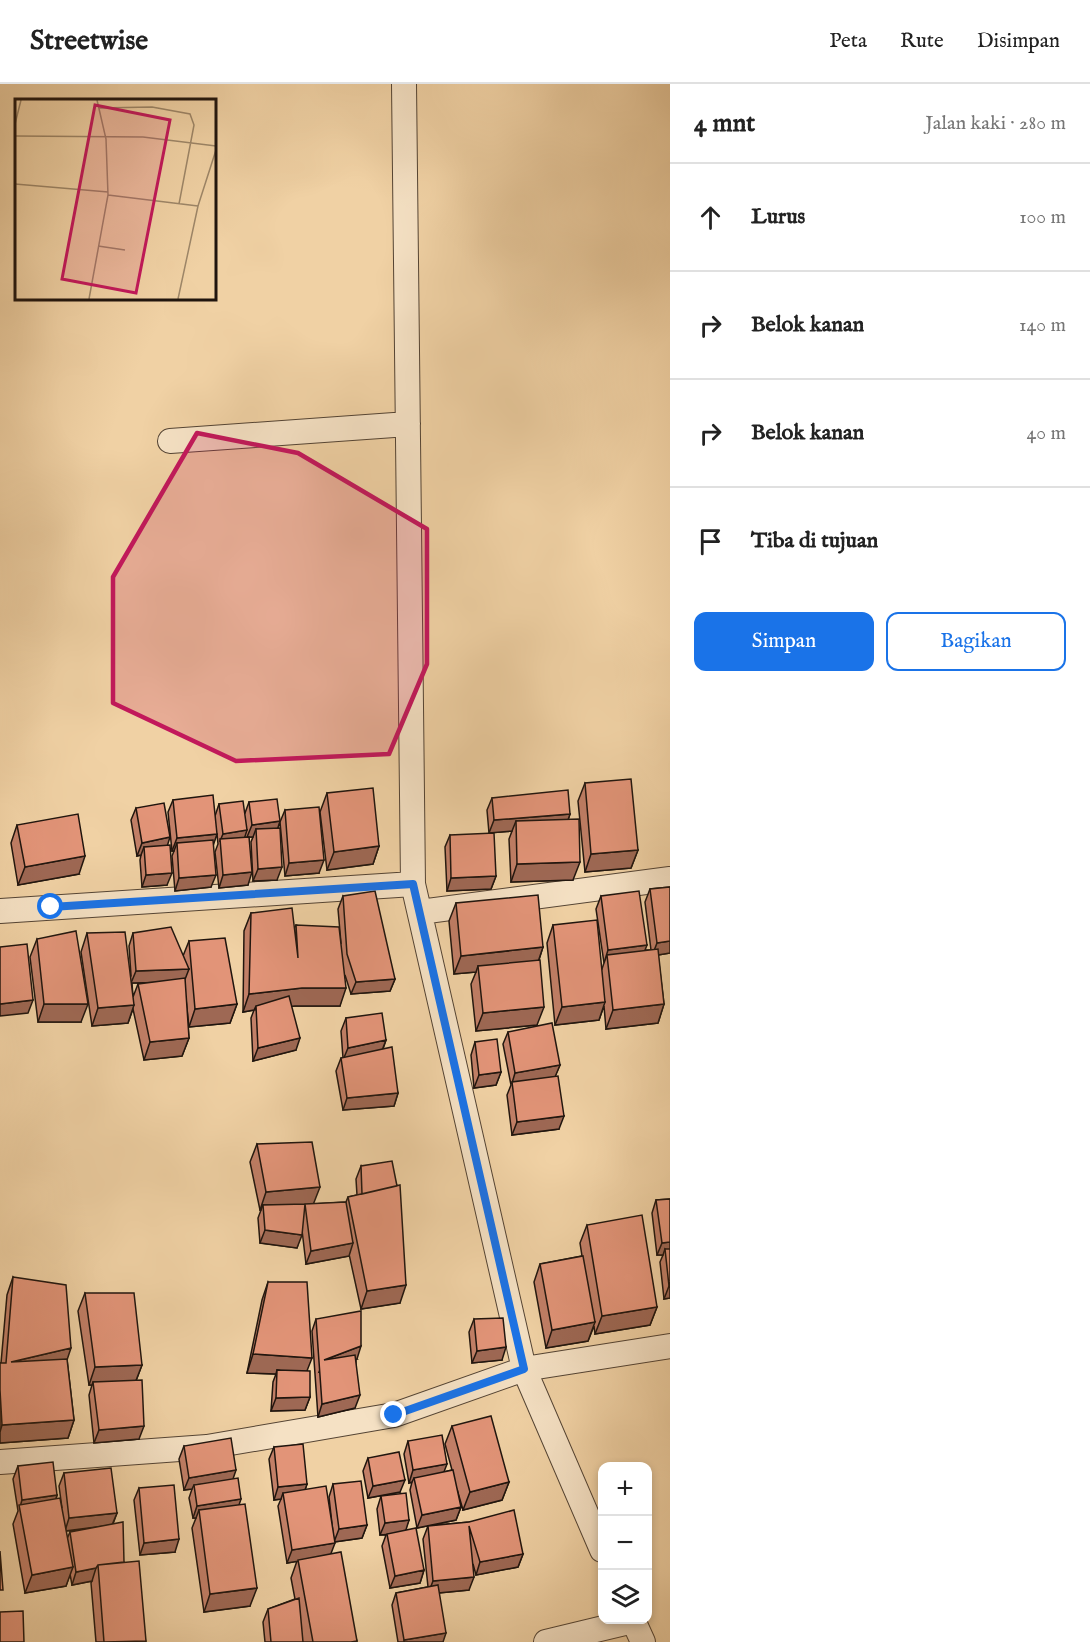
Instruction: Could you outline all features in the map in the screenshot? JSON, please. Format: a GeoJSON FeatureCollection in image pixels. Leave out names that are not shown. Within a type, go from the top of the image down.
{"type":"FeatureCollection","features":[{"type":"Feature","properties":{"kind":"street"},"geometry":{"type":"LineString","coordinates":[[404,84],[413,884],[524,1369],[598,1539]]}},
{"type":"Feature","properties":{"kind":"street"},"geometry":{"type":"LineString","coordinates":[[170,441],[408,424]]}},
{"type":"Feature","properties":{"kind":"street"},"geometry":{"type":"LineString","coordinates":[[420,912],[670,879]]}},
{"type":"Feature","properties":{"kind":"street"},"geometry":{"type":"LineString","coordinates":[[0,911],[413,884]]}},
{"type":"Feature","properties":{"kind":"street"},"geometry":{"type":"LineString","coordinates":[[0,1462],[207,1447],[394,1415],[524,1369],[670,1346]]}},
{"type":"Feature","properties":{"kind":"street"},"geometry":{"type":"LineString","coordinates":[[546,1642],[636,1628]]}},
{"type":"Feature","properties":{"kind":"highlighted area"},"geometry":{"type":"Polygon","coordinates":[[[197,433],[298,453],[427,529],[427,664],[389,754],[236,761],[113,703],[113,577],[197,433]]]}},
{"type":"Feature","properties":{"kind":"building"},"geometry":{"type":"Polygon","coordinates":[[[631,779],[638,850],[591,854],[585,783],[631,779]]]}},
{"type":"Feature","properties":{"kind":"building"},"geometry":{"type":"Polygon","coordinates":[[[373,788],[379,846],[334,852],[327,793],[373,788]]]}},
{"type":"Feature","properties":{"kind":"building"},"geometry":{"type":"Polygon","coordinates":[[[568,790],[570,814],[494,820],[492,798],[568,790]]]}},
{"type":"Feature","properties":{"kind":"building"},"geometry":{"type":"Polygon","coordinates":[[[213,795],[217,834],[177,838],[173,800],[213,795]]]}},
{"type":"Feature","properties":{"kind":"building"},"geometry":{"type":"Polygon","coordinates":[[[277,799],[280,821],[252,825],[249,802],[277,799]]]}},
{"type":"Feature","properties":{"kind":"building"},"geometry":{"type":"Polygon","coordinates":[[[243,801],[247,830],[223,834],[219,804],[243,801]]]}},
{"type":"Feature","properties":{"kind":"building"},"geometry":{"type":"Polygon","coordinates":[[[164,803],[170,837],[142,843],[136,808],[164,803]]]}},
{"type":"Feature","properties":{"kind":"building"},"geometry":{"type":"Polygon","coordinates":[[[319,807],[324,860],[289,863],[285,810],[319,807]]]}},
{"type":"Feature","properties":{"kind":"building"},"geometry":{"type":"Polygon","coordinates":[[[78,814],[85,856],[25,867],[17,825],[78,814]]]}},
{"type":"Feature","properties":{"kind":"building"},"geometry":{"type":"Polygon","coordinates":[[[579,819],[580,862],[517,864],[516,821],[579,819]]]}},
{"type":"Feature","properties":{"kind":"building"},"geometry":{"type":"Polygon","coordinates":[[[280,828],[282,867],[258,869],[256,829],[280,828]]]}},
{"type":"Feature","properties":{"kind":"building"},"geometry":{"type":"Polygon","coordinates":[[[494,833],[496,876],[451,878],[450,835],[494,833]]]}},
{"type":"Feature","properties":{"kind":"building"},"geometry":{"type":"Polygon","coordinates":[[[249,837],[252,872],[223,875],[220,839],[249,837]]]}},
{"type":"Feature","properties":{"kind":"building"},"geometry":{"type":"Polygon","coordinates":[[[213,840],[216,875],[179,878],[177,843],[213,840]]]}},
{"type":"Feature","properties":{"kind":"building"},"geometry":{"type":"Polygon","coordinates":[[[170,845],[172,873],[146,875],[144,847],[170,845]]]}},
{"type":"Feature","properties":{"kind":"building"},"geometry":{"type":"Polygon","coordinates":[[[670,887],[670,941],[657,943],[650,889],[670,887]]]}},
{"type":"Feature","properties":{"kind":"building"},"geometry":{"type":"Polygon","coordinates":[[[375,891],[395,979],[356,982],[347,954],[343,896],[375,891]]]}},
{"type":"Feature","properties":{"kind":"building"},"geometry":{"type":"Polygon","coordinates":[[[639,891],[647,945],[608,950],[601,896],[639,891]]]}},
{"type":"Feature","properties":{"kind":"building"},"geometry":{"type":"Polygon","coordinates":[[[538,895],[543,947],[461,956],[456,903],[538,895]]]}},
{"type":"Feature","properties":{"kind":"building"},"geometry":{"type":"Polygon","coordinates":[[[292,908],[298,958],[296,925],[339,927],[346,988],[302,988],[249,994],[251,913],[292,908]]]}},
{"type":"Feature","properties":{"kind":"building"},"geometry":{"type":"Polygon","coordinates":[[[597,920],[605,1002],[562,1007],[553,925],[597,920]]]}},
{"type":"Feature","properties":{"kind":"building"},"geometry":{"type":"Polygon","coordinates":[[[171,927],[189,969],[136,971],[133,933],[171,927]]]}},
{"type":"Feature","properties":{"kind":"building"},"geometry":{"type":"Polygon","coordinates":[[[76,931],[88,1004],[44,1004],[37,939],[76,931]]]}},
{"type":"Feature","properties":{"kind":"building"},"geometry":{"type":"Polygon","coordinates":[[[125,932],[134,1005],[98,1008],[87,933],[125,932]]]}},
{"type":"Feature","properties":{"kind":"building"},"geometry":{"type":"Polygon","coordinates":[[[225,938],[237,1004],[195,1009],[189,941],[225,938]]]}},
{"type":"Feature","properties":{"kind":"building"},"geometry":{"type":"Polygon","coordinates":[[[27,944],[33,1000],[0,1004],[0,947],[27,944]]]}},
{"type":"Feature","properties":{"kind":"building"},"geometry":{"type":"Polygon","coordinates":[[[658,949],[664,1004],[613,1010],[607,955],[658,949]]]}},
{"type":"Feature","properties":{"kind":"building"},"geometry":{"type":"Polygon","coordinates":[[[540,960],[544,1007],[483,1013],[478,966],[540,960]]]}},
{"type":"Feature","properties":{"kind":"building"},"geometry":{"type":"Polygon","coordinates":[[[185,978],[189,1038],[150,1042],[138,984],[185,978]]]}},
{"type":"Feature","properties":{"kind":"building"},"geometry":{"type":"Polygon","coordinates":[[[289,996],[300,1038],[258,1048],[256,1006],[289,996]]]}},
{"type":"Feature","properties":{"kind":"building"},"geometry":{"type":"Polygon","coordinates":[[[382,1013],[386,1040],[348,1048],[346,1018],[382,1013]]]}},
{"type":"Feature","properties":{"kind":"building"},"geometry":{"type":"Polygon","coordinates":[[[552,1023],[560,1065],[515,1073],[508,1032],[552,1023]]]}},
{"type":"Feature","properties":{"kind":"building"},"geometry":{"type":"Polygon","coordinates":[[[497,1039],[501,1072],[479,1075],[475,1042],[497,1039]]]}},
{"type":"Feature","properties":{"kind":"building"},"geometry":{"type":"Polygon","coordinates":[[[392,1047],[398,1093],[347,1098],[341,1058],[392,1047]]]}},
{"type":"Feature","properties":{"kind":"building"},"geometry":{"type":"Polygon","coordinates":[[[558,1076],[564,1116],[517,1122],[512,1082],[558,1076]]]}},
{"type":"Feature","properties":{"kind":"building"},"geometry":{"type":"Polygon","coordinates":[[[312,1142],[320,1187],[266,1192],[257,1144],[312,1142]]]}},
{"type":"Feature","properties":{"kind":"building"},"geometry":{"type":"Polygon","coordinates":[[[392,1161],[397,1186],[362,1194],[361,1166],[392,1161]]]}},
{"type":"Feature","properties":{"kind":"building"},"geometry":{"type":"Polygon","coordinates":[[[400,1185],[406,1285],[367,1291],[348,1197],[400,1185]]]}},
{"type":"Feature","properties":{"kind":"building"},"geometry":{"type":"Polygon","coordinates":[[[670,1199],[670,1242],[662,1243],[656,1200],[670,1199]]]}},
{"type":"Feature","properties":{"kind":"building"},"geometry":{"type":"Polygon","coordinates":[[[346,1202],[353,1243],[311,1251],[305,1204],[346,1202]]]}},
{"type":"Feature","properties":{"kind":"building"},"geometry":{"type":"Polygon","coordinates":[[[305,1204],[302,1235],[265,1230],[263,1205],[305,1204]]]}},
{"type":"Feature","properties":{"kind":"building"},"geometry":{"type":"Polygon","coordinates":[[[642,1215],[657,1307],[602,1316],[587,1225],[642,1215]]]}},
{"type":"Feature","properties":{"kind":"building"},"geometry":{"type":"Polygon","coordinates":[[[665,1249],[670,1249],[670,1286],[669,1286],[665,1249]]]}},
{"type":"Feature","properties":{"kind":"building"},"geometry":{"type":"Polygon","coordinates":[[[583,1256],[595,1322],[552,1330],[540,1264],[583,1256]]]}},
{"type":"Feature","properties":{"kind":"building"},"geometry":{"type":"Polygon","coordinates":[[[13,1277],[66,1285],[71,1348],[11,1362],[67,1359],[74,1420],[2,1425],[0,1363],[6,1363],[13,1277]]]}},
{"type":"Feature","properties":{"kind":"building"},"geometry":{"type":"Polygon","coordinates":[[[268,1282],[307,1282],[312,1358],[253,1354],[268,1282]]]}},
{"type":"Feature","properties":{"kind":"building"},"geometry":{"type":"Polygon","coordinates":[[[85,1293],[134,1293],[142,1365],[95,1367],[85,1293]]]}},
{"type":"Feature","properties":{"kind":"building"},"geometry":{"type":"Polygon","coordinates":[[[361,1311],[361,1346],[324,1360],[355,1355],[360,1395],[322,1404],[316,1319],[361,1311]]]}},
{"type":"Feature","properties":{"kind":"building"},"geometry":{"type":"Polygon","coordinates":[[[503,1318],[506,1347],[477,1351],[474,1319],[503,1318]]]}},
{"type":"Feature","properties":{"kind":"building"},"geometry":{"type":"Polygon","coordinates":[[[277,1370],[310,1371],[310,1397],[276,1398],[277,1370]]]}},
{"type":"Feature","properties":{"kind":"building"},"geometry":{"type":"Polygon","coordinates":[[[142,1380],[144,1426],[99,1430],[93,1382],[142,1380]]]}},
{"type":"Feature","properties":{"kind":"building"},"geometry":{"type":"Polygon","coordinates":[[[491,1416],[509,1482],[470,1492],[452,1426],[491,1416]]]}},
{"type":"Feature","properties":{"kind":"building"},"geometry":{"type":"Polygon","coordinates":[[[442,1435],[447,1464],[413,1470],[408,1441],[442,1435]]]}},
{"type":"Feature","properties":{"kind":"building"},"geometry":{"type":"Polygon","coordinates":[[[231,1438],[236,1470],[189,1478],[184,1446],[231,1438]]]}},
{"type":"Feature","properties":{"kind":"building"},"geometry":{"type":"Polygon","coordinates":[[[303,1444],[307,1484],[278,1487],[274,1447],[303,1444]]]}},
{"type":"Feature","properties":{"kind":"building"},"geometry":{"type":"Polygon","coordinates":[[[399,1452],[405,1480],[373,1486],[368,1458],[399,1452]]]}},
{"type":"Feature","properties":{"kind":"building"},"geometry":{"type":"Polygon","coordinates":[[[53,1462],[57,1495],[22,1500],[18,1466],[53,1462]]]}},
{"type":"Feature","properties":{"kind":"building"},"geometry":{"type":"Polygon","coordinates":[[[111,1468],[117,1513],[69,1518],[64,1473],[111,1468]]]}},
{"type":"Feature","properties":{"kind":"building"},"geometry":{"type":"Polygon","coordinates":[[[453,1470],[461,1507],[422,1515],[414,1478],[453,1470]]]}},
{"type":"Feature","properties":{"kind":"building"},"geometry":{"type":"Polygon","coordinates":[[[238,1478],[241,1499],[197,1506],[194,1485],[238,1478]]]}},
{"type":"Feature","properties":{"kind":"building"},"geometry":{"type":"Polygon","coordinates":[[[361,1481],[367,1525],[339,1529],[333,1484],[361,1481]]]}},
{"type":"Feature","properties":{"kind":"building"},"geometry":{"type":"Polygon","coordinates":[[[174,1485],[179,1539],[144,1543],[139,1488],[174,1485]]]}},
{"type":"Feature","properties":{"kind":"building"},"geometry":{"type":"Polygon","coordinates":[[[326,1486],[335,1543],[292,1550],[283,1493],[326,1486]]]}},
{"type":"Feature","properties":{"kind":"building"},"geometry":{"type":"Polygon","coordinates":[[[406,1493],[409,1520],[385,1523],[381,1496],[406,1493]]]}},
{"type":"Feature","properties":{"kind":"building"},"geometry":{"type":"Polygon","coordinates":[[[60,1498],[73,1567],[32,1575],[19,1505],[60,1498]]]}},
{"type":"Feature","properties":{"kind":"building"},"geometry":{"type":"Polygon","coordinates":[[[245,1504],[257,1588],[210,1594],[199,1510],[245,1504]]]}},
{"type":"Feature","properties":{"kind":"building"},"geometry":{"type":"Polygon","coordinates":[[[514,1510],[523,1554],[480,1562],[469,1526],[474,1577],[433,1581],[428,1526],[469,1522],[514,1510]]]}},
{"type":"Feature","properties":{"kind":"building"},"geometry":{"type":"Polygon","coordinates":[[[123,1522],[124,1562],[98,1565],[96,1568],[76,1572],[70,1532],[123,1522]]]}},
{"type":"Feature","properties":{"kind":"building"},"geometry":{"type":"Polygon","coordinates":[[[416,1528],[424,1570],[395,1576],[387,1534],[416,1528]]]}},
{"type":"Feature","properties":{"kind":"building"},"geometry":{"type":"Polygon","coordinates":[[[0,1551],[3,1590],[0,1590],[0,1551]]]}},
{"type":"Feature","properties":{"kind":"building"},"geometry":{"type":"Polygon","coordinates":[[[341,1552],[357,1641],[313,1642],[298,1560],[341,1552]]]}},
{"type":"Feature","properties":{"kind":"building"},"geometry":{"type":"Polygon","coordinates":[[[139,1561],[146,1641],[104,1642],[98,1565],[139,1561]]]}},
{"type":"Feature","properties":{"kind":"building"},"geometry":{"type":"Polygon","coordinates":[[[438,1585],[446,1633],[404,1640],[396,1593],[438,1585]]]}},
{"type":"Feature","properties":{"kind":"building"},"geometry":{"type":"Polygon","coordinates":[[[299,1598],[303,1642],[271,1642],[268,1609],[299,1598]]]}},
{"type":"Feature","properties":{"kind":"building"},"geometry":{"type":"Polygon","coordinates":[[[23,1611],[24,1642],[0,1642],[0,1612],[23,1611]]]}},
{"type":"Feature","properties":{"kind":"route"},"geometry":{"type":"LineString","coordinates":[[51,907],[413,884],[524,1369],[394,1415]]}}]}
